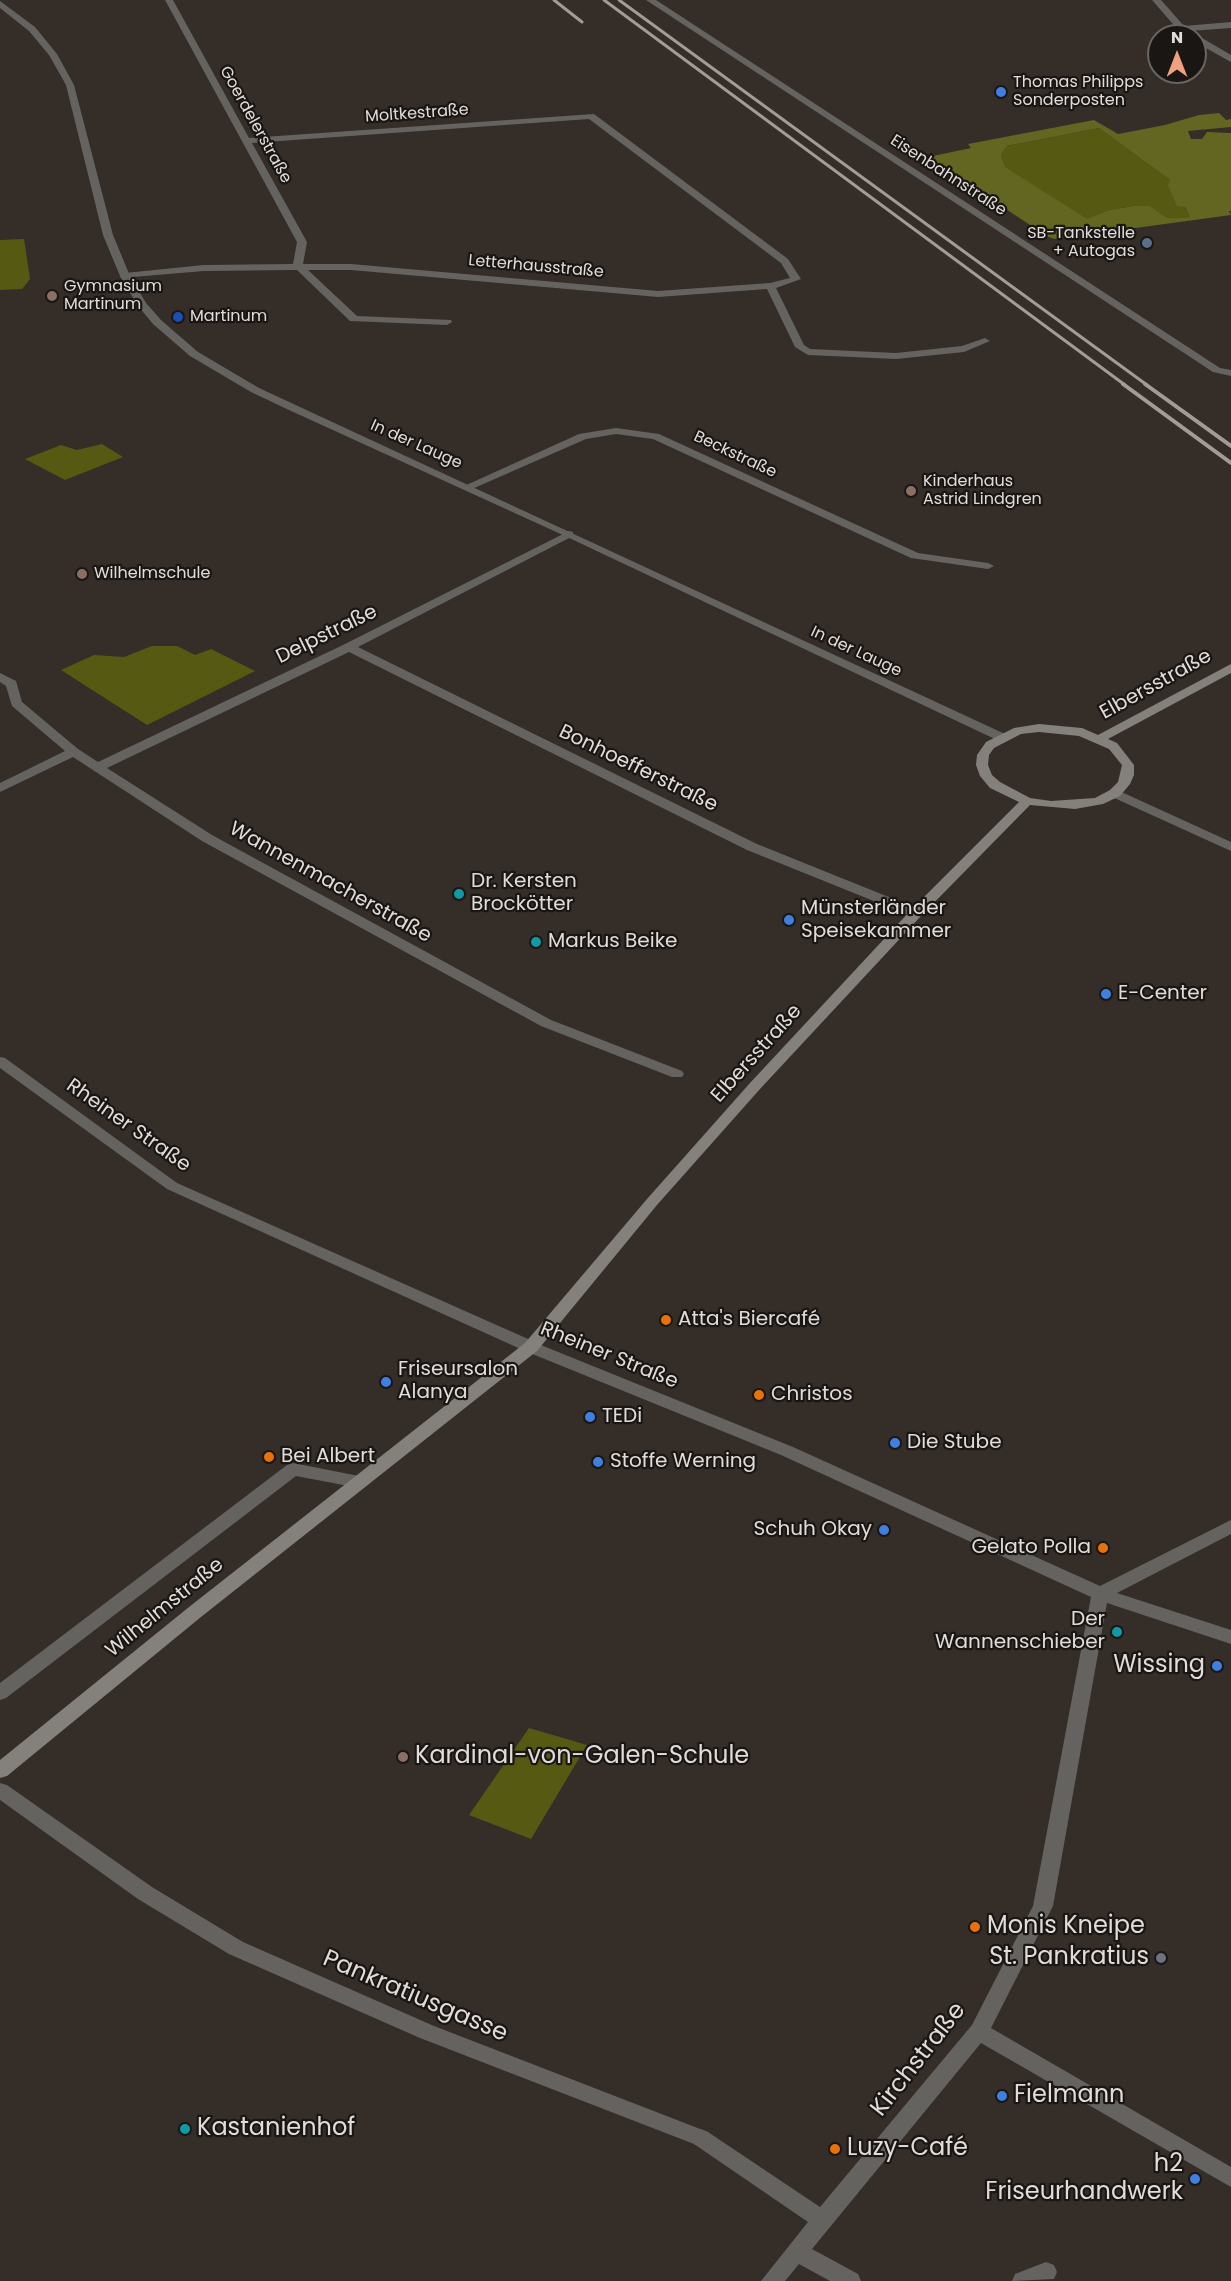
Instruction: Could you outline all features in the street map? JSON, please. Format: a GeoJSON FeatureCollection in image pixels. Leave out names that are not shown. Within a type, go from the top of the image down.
{"type":"FeatureCollection","features":[{"type":"Feature","properties":{"kind":"main road","name":"Elbersstraße"},"geometry":{"type":"LineString","coordinates":[[1101,738],[1231,668]]}},
{"type":"Feature","properties":{"kind":"main road"},"geometry":{"type":"LineString","coordinates":[[1039,728],[1071,730],[1101,738],[1113,746],[1128,765],[1128,775],[1115,793],[1098,801],[1076,805],[1051,805],[1027,801],[1010,794],[986,776],[982,765],[984,754],[990,745],[1001,737],[1039,728]]}},
{"type":"Feature","properties":{"kind":"main road","name":"Elbersstraße"},"geometry":{"type":"LineString","coordinates":[[531,1347],[652,1202],[916,913],[1027,801]]}},
{"type":"Feature","properties":{"kind":"main road","name":"Wilhelmstraße"},"geometry":{"type":"LineString","coordinates":[[0,1771],[195,1612],[531,1347]]}},
{"type":"Feature","properties":{"kind":"street","name":"Goerdelerstraße"},"geometry":{"type":"LineString","coordinates":[[169,0],[302,242],[298,266]]}},
{"type":"Feature","properties":{"kind":"street","name":"Eisenbahnstraße"},"geometry":{"type":"LineString","coordinates":[[650,0],[1217,370],[1231,373]]}},
{"type":"Feature","properties":{"kind":"street"},"geometry":{"type":"LineString","coordinates":[[1156,0],[1178,24]]}},
{"type":"Feature","properties":{"kind":"street","name":"In der Lauge"},"geometry":{"type":"LineString","coordinates":[[0,4],[32,29],[52,54],[70,85],[108,235],[125,276],[142,304],[157,321],[194,354],[255,390],[468,487],[1001,737]]}},
{"type":"Feature","properties":{"kind":"street"},"geometry":{"type":"LineString","coordinates":[[1207,27],[1231,25]]}},
{"type":"Feature","properties":{"kind":"street"},"geometry":{"type":"LineString","coordinates":[[1207,44],[1231,58]]}},
{"type":"Feature","properties":{"kind":"street","name":"Moltkestraße"},"geometry":{"type":"LineString","coordinates":[[246,141],[591,116]]}},
{"type":"Feature","properties":{"kind":"street","name":"Letterhausstraße"},"geometry":{"type":"LineString","coordinates":[[125,276],[204,268],[351,267],[658,294],[770,286],[796,279],[784,261],[591,116]]}},
{"type":"Feature","properties":{"kind":"street"},"geometry":{"type":"LineString","coordinates":[[298,266],[354,319],[447,321]]}},
{"type":"Feature","properties":{"kind":"street"},"geometry":{"type":"LineString","coordinates":[[770,286],[800,347],[808,352],[896,356],[964,350],[985,342]]}},
{"type":"Feature","properties":{"kind":"street","name":"Beckstraße"},"geometry":{"type":"LineString","coordinates":[[468,487],[583,436],[616,431],[655,436],[915,556],[988,566]]}},
{"type":"Feature","properties":{"kind":"street","name":"Delpstraße"},"geometry":{"type":"LineString","coordinates":[[100,766],[350,647],[569,534]]}},
{"type":"Feature","properties":{"kind":"street","name":"Bonhoefferstraße"},"geometry":{"type":"LineString","coordinates":[[350,647],[752,847],[916,913]]}},
{"type":"Feature","properties":{"kind":"street","name":"Wannenmacherstraße"},"geometry":{"type":"LineString","coordinates":[[0,677],[12,684],[16,703],[74,752],[100,766],[207,838],[528,1014],[677,1074]]}},
{"type":"Feature","properties":{"kind":"street"},"geometry":{"type":"LineString","coordinates":[[0,788],[74,752]]}},
{"type":"Feature","properties":{"kind":"street"},"geometry":{"type":"LineString","coordinates":[[1115,793],[1231,847]]}},
{"type":"Feature","properties":{"kind":"street","name":"Rheiner Straße"},"geometry":{"type":"LineString","coordinates":[[0,1061],[172,1186],[531,1347],[787,1451],[1100,1594],[1231,1637]]}},
{"type":"Feature","properties":{"kind":"street","name":"Wilhelmstraße"},"geometry":{"type":"LineString","coordinates":[[0,1693],[293,1469],[359,1482]]}},
{"type":"Feature","properties":{"kind":"street"},"geometry":{"type":"LineString","coordinates":[[1100,1594],[1231,1526]]}},
{"type":"Feature","properties":{"kind":"street","name":"Kirchstraße"},"geometry":{"type":"LineString","coordinates":[[772,2281],[979,2031],[1043,1906],[1100,1594]]}},
{"type":"Feature","properties":{"kind":"street","name":"Pankratiusgasse"},"geometry":{"type":"LineString","coordinates":[[0,1790],[145,1893],[236,1948],[427,2032],[700,2138],[824,2221]]}},
{"type":"Feature","properties":{"kind":"street"},"geometry":{"type":"LineString","coordinates":[[979,2031],[1231,2178]]}},
{"type":"Feature","properties":{"kind":"street"},"geometry":{"type":"LineString","coordinates":[[797,2253],[850,2281]]}},
{"type":"Feature","properties":{"kind":"street"},"geometry":{"type":"LineString","coordinates":[[1023,2281],[1046,2272]]}},
{"type":"Feature","properties":{"kind":"shaded area"},"geometry":{"type":"Polygon","coordinates":[[[1219,113],[1226,120],[1231,119],[1231,127],[1188,131],[1191,139],[1202,139],[1207,132],[1231,133],[1231,211],[1229,211],[1231,215],[1055,239],[1048,237],[928,157],[971,148],[968,144],[1094,120],[1118,134],[1165,125],[1199,115],[1219,113]],[[1099,128],[1007,146],[1001,155],[1005,167],[1087,219],[1109,210],[1133,206],[1150,206],[1168,218],[1190,217],[1185,207],[1177,206],[1168,185],[1170,180],[1099,128]]]}},
{"type":"Feature","properties":{"kind":"shaded area"},"geometry":{"type":"Polygon","coordinates":[[[1099,128],[1170,180],[1190,217],[1168,218],[1150,206],[1133,206],[1109,210],[1087,220],[1005,168],[1001,155],[1007,146],[1099,128]]]}},
{"type":"Feature","properties":{"kind":"shaded area"},"geometry":{"type":"Polygon","coordinates":[[[24,239],[30,279],[22,289],[0,290],[0,240],[24,239]]]}},
{"type":"Feature","properties":{"kind":"shaded area"},"geometry":{"type":"Polygon","coordinates":[[[102,444],[123,457],[65,480],[25,459],[61,445],[77,450],[102,444]]]}},
{"type":"Feature","properties":{"kind":"shaded area"},"geometry":{"type":"Polygon","coordinates":[[[152,646],[177,646],[195,655],[211,649],[255,671],[147,725],[61,670],[94,655],[124,657],[152,646]]]}},
{"type":"Feature","properties":{"kind":"shaded area"},"geometry":{"type":"Polygon","coordinates":[[[529,1728],[587,1745],[531,1839],[469,1815],[529,1728]]]}},
{"type":"Feature","properties":{"kind":"railway"},"geometry":{"type":"LineString","coordinates":[[554,0],[582,22]]}},
{"type":"Feature","properties":{"kind":"railway"},"geometry":{"type":"LineString","coordinates":[[604,0],[1125,385]]}},
{"type":"Feature","properties":{"kind":"railway"},"geometry":{"type":"LineString","coordinates":[[619,0],[1147,385]]}},
{"type":"Feature","properties":{"kind":"railway"},"geometry":{"type":"LineString","coordinates":[[1123,384],[1231,463]]}},
{"type":"Feature","properties":{"kind":"railway"},"geometry":{"type":"LineString","coordinates":[[1145,384],[1231,446]]}},
{"type":"Feature","properties":{"kind":"place","name":"Thomas Philipps Sonderposten"},"geometry":{"type":"Point","coordinates":[1001,92]}},
{"type":"Feature","properties":{"kind":"place","name":"SB-Tankstelle + Autogas"},"geometry":{"type":"Point","coordinates":[1147,243]}},
{"type":"Feature","properties":{"kind":"place","name":"Gymnasium Martinum"},"geometry":{"type":"Point","coordinates":[52,296]}},
{"type":"Feature","properties":{"kind":"place","name":"Martinum"},"geometry":{"type":"Point","coordinates":[178,317]}},
{"type":"Feature","properties":{"kind":"place","name":"Kinderhaus Astrid Lindgren"},"geometry":{"type":"Point","coordinates":[911,491]}},
{"type":"Feature","properties":{"kind":"place","name":"Wilhelmschule"},"geometry":{"type":"Point","coordinates":[82,574]}},
{"type":"Feature","properties":{"kind":"place","name":"Dr. Kersten Brockötter"},"geometry":{"type":"Point","coordinates":[459,894]}},
{"type":"Feature","properties":{"kind":"place","name":"Münsterländer Speisekammer"},"geometry":{"type":"Point","coordinates":[789,920]}},
{"type":"Feature","properties":{"kind":"place","name":"Markus Beike"},"geometry":{"type":"Point","coordinates":[536,942]}},
{"type":"Feature","properties":{"kind":"place","name":"E-Center"},"geometry":{"type":"Point","coordinates":[1106,994]}},
{"type":"Feature","properties":{"kind":"place","name":"Atta's Biercafé"},"geometry":{"type":"Point","coordinates":[666,1320]}},
{"type":"Feature","properties":{"kind":"place","name":"Friseursalon Alanya"},"geometry":{"type":"Point","coordinates":[386,1382]}},
{"type":"Feature","properties":{"kind":"place","name":"Christos"},"geometry":{"type":"Point","coordinates":[759,1395]}},
{"type":"Feature","properties":{"kind":"place","name":"TEDi"},"geometry":{"type":"Point","coordinates":[590,1417]}},
{"type":"Feature","properties":{"kind":"place","name":"Die Stube"},"geometry":{"type":"Point","coordinates":[895,1443]}},
{"type":"Feature","properties":{"kind":"place","name":"Bei Albert"},"geometry":{"type":"Point","coordinates":[269,1457]}},
{"type":"Feature","properties":{"kind":"place","name":"Stoffe Werning"},"geometry":{"type":"Point","coordinates":[598,1462]}},
{"type":"Feature","properties":{"kind":"place","name":"Schuh Okay"},"geometry":{"type":"Point","coordinates":[884,1530]}},
{"type":"Feature","properties":{"kind":"place","name":"Gelato Polla"},"geometry":{"type":"Point","coordinates":[1103,1548]}},
{"type":"Feature","properties":{"kind":"place","name":"Der Wannenschieber"},"geometry":{"type":"Point","coordinates":[1117,1632]}},
{"type":"Feature","properties":{"kind":"place","name":"Wissing"},"geometry":{"type":"Point","coordinates":[1217,1666]}},
{"type":"Feature","properties":{"kind":"place","name":"Kardinal-von-Galen-Schule"},"geometry":{"type":"Point","coordinates":[403,1757]}},
{"type":"Feature","properties":{"kind":"place","name":"Monis Kneipe"},"geometry":{"type":"Point","coordinates":[975,1927]}},
{"type":"Feature","properties":{"kind":"place","name":"St. Pankratius"},"geometry":{"type":"Point","coordinates":[1161,1958]}},
{"type":"Feature","properties":{"kind":"place","name":"Fielmann"},"geometry":{"type":"Point","coordinates":[1002,2096]}},
{"type":"Feature","properties":{"kind":"place","name":"Kastanienhof"},"geometry":{"type":"Point","coordinates":[185,2129]}},
{"type":"Feature","properties":{"kind":"place","name":"Luzy-Café"},"geometry":{"type":"Point","coordinates":[835,2149]}},
{"type":"Feature","properties":{"kind":"place","name":"h2 Friseurhandwerk"},"geometry":{"type":"Point","coordinates":[1195,2179]}}]}
